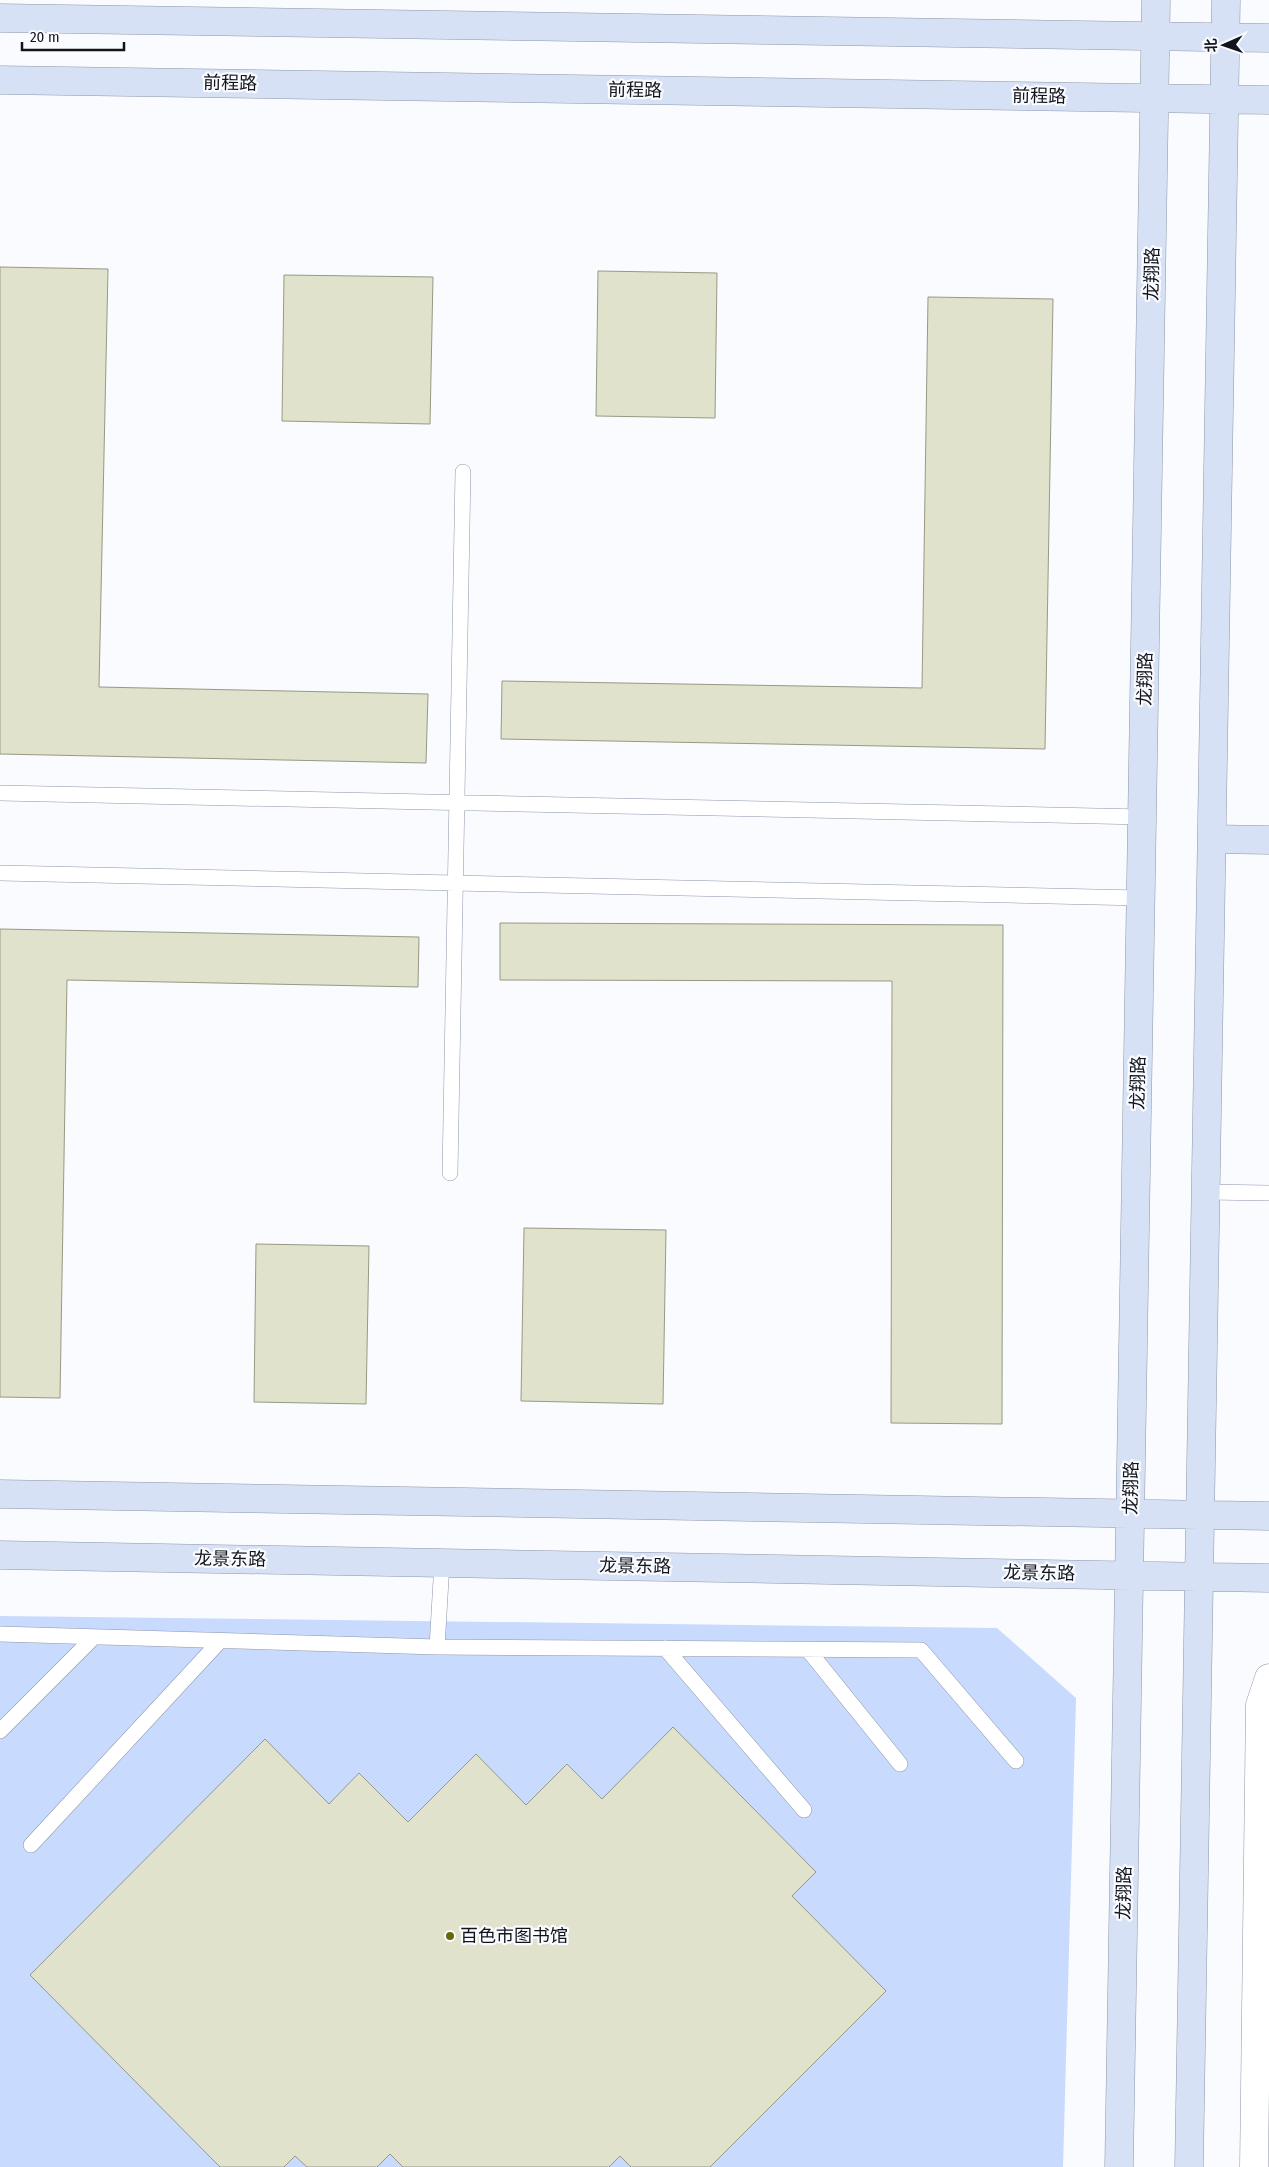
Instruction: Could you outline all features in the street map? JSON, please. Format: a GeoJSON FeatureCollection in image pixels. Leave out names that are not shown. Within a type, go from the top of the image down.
{"type":"FeatureCollection","features":[{"type":"Feature","properties":{"kind":"main road","name":"龙翔路"},"geometry":{"type":"LineString","coordinates":[[1119,2167],[1156,0]]}},
{"type":"Feature","properties":{"kind":"main road"},"geometry":{"type":"LineString","coordinates":[[1189,2167],[1226,0]]}},
{"type":"Feature","properties":{"kind":"main road"},"geometry":{"type":"LineString","coordinates":[[0,18],[1269,38]]}},
{"type":"Feature","properties":{"kind":"main road","name":"前程路"},"geometry":{"type":"LineString","coordinates":[[0,80],[1269,100]]}},
{"type":"Feature","properties":{"kind":"main road"},"geometry":{"type":"LineString","coordinates":[[1212,839],[1269,840]]}},
{"type":"Feature","properties":{"kind":"main road"},"geometry":{"type":"LineString","coordinates":[[0,1494],[1269,1516]]}},
{"type":"Feature","properties":{"kind":"main road","name":"龙景东路"},"geometry":{"type":"LineString","coordinates":[[0,1555],[1269,1578]]}},
{"type":"Feature","properties":{"kind":"street"},"geometry":{"type":"LineString","coordinates":[[1254,2167],[1260,1705],[1269,1678]]}},
{"type":"Feature","properties":{"kind":"lane"},"geometry":{"type":"LineString","coordinates":[[450,1173],[463,472]]}},
{"type":"Feature","properties":{"kind":"lane"},"geometry":{"type":"LineString","coordinates":[[0,793],[1143,817]]}},
{"type":"Feature","properties":{"kind":"lane"},"geometry":{"type":"LineString","coordinates":[[0,873],[1141,898]]}},
{"type":"Feature","properties":{"kind":"lane"},"geometry":{"type":"LineString","coordinates":[[1206,1192],[1269,1194]]}},
{"type":"Feature","properties":{"kind":"lane"},"geometry":{"type":"LineString","coordinates":[[437,1647],[442,1563]]}},
{"type":"Feature","properties":{"kind":"lane"},"geometry":{"type":"LineString","coordinates":[[0,1634],[437,1647],[921,1650],[1016,1761]]}},
{"type":"Feature","properties":{"kind":"lane"},"geometry":{"type":"LineString","coordinates":[[0,1731],[94,1637]]}},
{"type":"Feature","properties":{"kind":"lane"},"geometry":{"type":"LineString","coordinates":[[31,1845],[220,1641]]}},
{"type":"Feature","properties":{"kind":"lane"},"geometry":{"type":"LineString","coordinates":[[665,1648],[804,1810]]}},
{"type":"Feature","properties":{"kind":"lane"},"geometry":{"type":"LineString","coordinates":[[808,1650],[900,1764]]}},
{"type":"Feature","properties":{"kind":"shaded area"},"geometry":{"type":"Polygon","coordinates":[[[0,1616],[997,1628],[1076,1698],[1063,2167],[0,2167],[0,1616]]]}},
{"type":"Feature","properties":{"kind":"building"},"geometry":{"type":"Polygon","coordinates":[[[0,267],[108,269],[99,687],[428,694],[426,763],[0,754],[0,267]]]}},
{"type":"Feature","properties":{"kind":"building"},"geometry":{"type":"Polygon","coordinates":[[[598,271],[717,273],[715,418],[596,416],[598,271]]]}},
{"type":"Feature","properties":{"kind":"building"},"geometry":{"type":"Polygon","coordinates":[[[284,275],[433,277],[430,424],[282,421],[284,275]]]}},
{"type":"Feature","properties":{"kind":"building"},"geometry":{"type":"Polygon","coordinates":[[[928,297],[1053,299],[1045,749],[501,739],[502,681],[922,688],[928,297]]]}},
{"type":"Feature","properties":{"kind":"building"},"geometry":{"type":"Polygon","coordinates":[[[500,923],[1003,925],[1002,1424],[891,1423],[892,981],[500,980],[500,923]]]}},
{"type":"Feature","properties":{"kind":"building"},"geometry":{"type":"Polygon","coordinates":[[[0,929],[419,937],[418,987],[67,980],[60,1398],[0,1397],[0,929]]]}},
{"type":"Feature","properties":{"kind":"building"},"geometry":{"type":"Polygon","coordinates":[[[524,1228],[666,1230],[663,1404],[521,1401],[524,1228]]]}},
{"type":"Feature","properties":{"kind":"building"},"geometry":{"type":"Polygon","coordinates":[[[256,1244],[369,1246],[366,1404],[254,1402],[256,1244]]]}},
{"type":"Feature","properties":{"kind":"building","name":"百色市图书馆"},"geometry":{"type":"Polygon","coordinates":[[[673,1727],[816,1872],[792,1896],[886,1991],[710,2167],[631,2167],[620,2156],[609,2167],[403,2167],[390,2154],[377,2167],[307,2167],[295,2156],[284,2167],[220,2167],[30,1975],[265,1739],[329,1804],[359,1773],[408,1822],[476,1754],[526,1805],[567,1764],[602,1799],[673,1727]]]}},
{"type":"Feature","properties":{"kind":"place","name":"百色市图书馆"},"geometry":{"type":"Point","coordinates":[450,1936]}}]}
